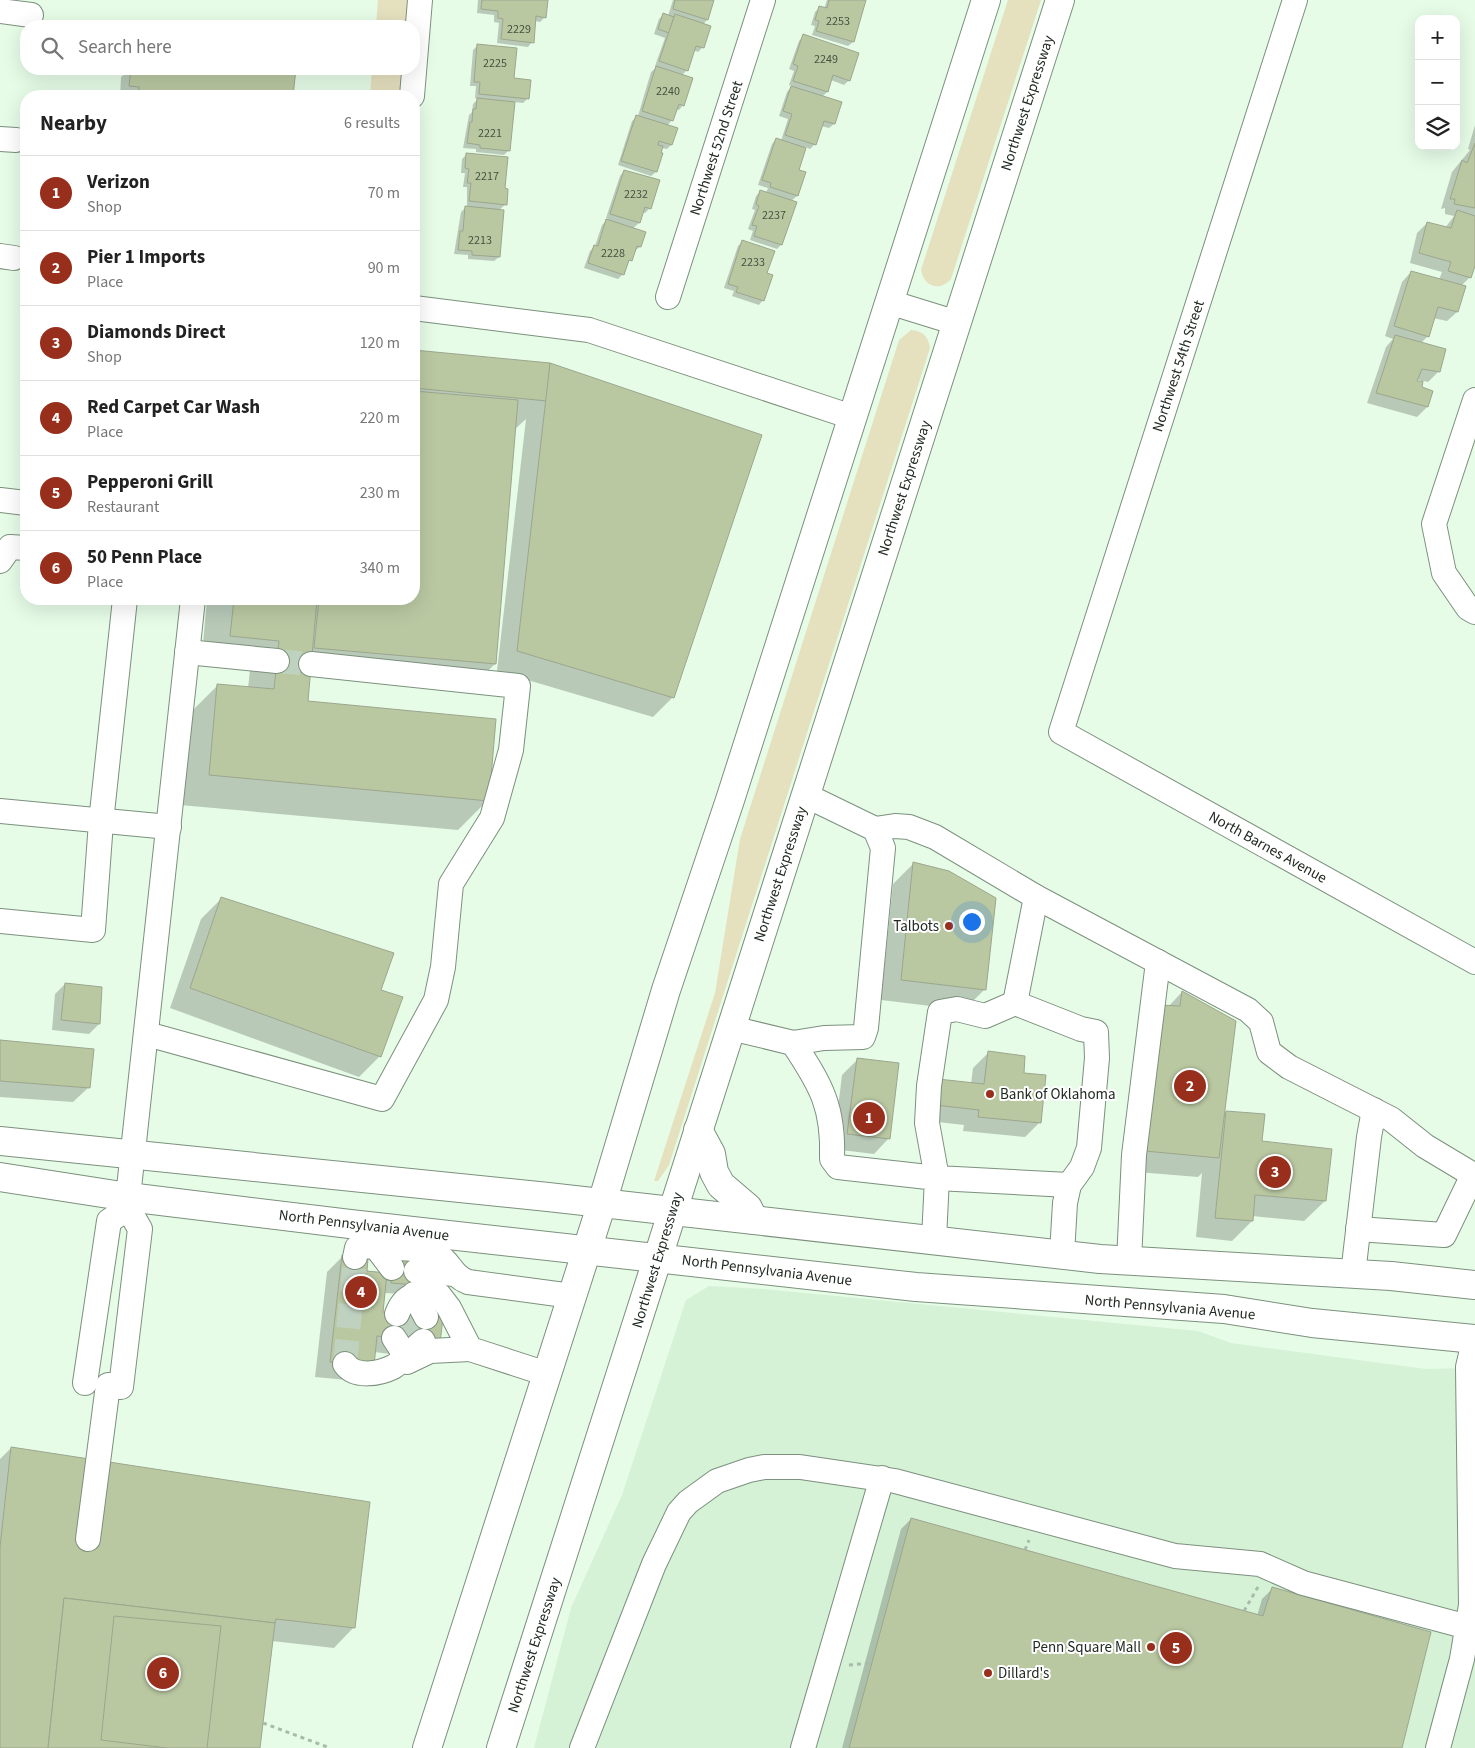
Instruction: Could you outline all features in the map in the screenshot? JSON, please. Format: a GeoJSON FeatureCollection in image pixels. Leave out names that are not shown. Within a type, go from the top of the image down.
{"type":"FeatureCollection","features":[{"type":"Feature","properties":{"kind":"main road"},"geometry":{"type":"LineString","coordinates":[[427,1748],[602,1203],[666,990],[730,800],[986,0]]}},
{"type":"Feature","properties":{"kind":"main road","name":"Northwest Expressway"},"geometry":{"type":"LineString","coordinates":[[501,1748],[658,1257],[671,1210],[806,795],[1060,0]]}},
{"type":"Feature","properties":{"kind":"main road"},"geometry":{"type":"LineString","coordinates":[[698,1130],[711,1154],[714,1172],[721,1185],[748,1208],[754,1220]]}},
{"type":"Feature","properties":{"kind":"main road"},"geometry":{"type":"LineString","coordinates":[[0,1141],[671,1210],[1129,1261],[1353,1274],[1475,1285]]}},
{"type":"Feature","properties":{"kind":"main road","name":"North Pennsylvania Avenue"},"geometry":{"type":"LineString","coordinates":[[0,1177],[128,1202],[658,1257],[916,1287],[1224,1309],[1312,1323],[1475,1339]]}},
{"type":"Feature","properties":{"kind":"street"},"geometry":{"type":"LineString","coordinates":[[418,20],[420,0]]}},
{"type":"Feature","properties":{"kind":"street","name":"Northwest 52nd Street"},"geometry":{"type":"LineString","coordinates":[[668,297],[764,0]]}},
{"type":"Feature","properties":{"kind":"street","name":"Northwest 54th Street"},"geometry":{"type":"LineString","coordinates":[[1061,732],[1295,0]]}},
{"type":"Feature","properties":{"kind":"street"},"geometry":{"type":"LineString","coordinates":[[0,11],[31,15]]}},
{"type":"Feature","properties":{"kind":"street"},"geometry":{"type":"LineString","coordinates":[[412,90],[414,75]]}},
{"type":"Feature","properties":{"kind":"street"},"geometry":{"type":"LineString","coordinates":[[889,302],[957,323]]}},
{"type":"Feature","properties":{"kind":"street"},"geometry":{"type":"LineString","coordinates":[[420,309],[589,330],[852,417]]}},
{"type":"Feature","properties":{"kind":"street"},"geometry":{"type":"LineString","coordinates":[[1475,400],[1434,524],[1444,573],[1468,608],[1475,612]]}},
{"type":"Feature","properties":{"kind":"street"},"geometry":{"type":"LineString","coordinates":[[0,500],[20,502]]}},
{"type":"Feature","properties":{"kind":"street"},"geometry":{"type":"LineString","coordinates":[[0,561],[10,547],[20,548]]}},
{"type":"Feature","properties":{"kind":"street"},"geometry":{"type":"LineString","coordinates":[[0,921],[93,930],[101,822],[124,605]]}},
{"type":"Feature","properties":{"kind":"street"},"geometry":{"type":"LineString","coordinates":[[105,1385],[140,1229],[128,1202],[192,605]]}},
{"type":"Feature","properties":{"kind":"street"},"geometry":{"type":"LineString","coordinates":[[187,652],[277,661]]}},
{"type":"Feature","properties":{"kind":"street"},"geometry":{"type":"LineString","coordinates":[[147,1034],[382,1099],[436,1000],[442,967],[451,884],[492,818],[511,750],[518,686],[311,664]]}},
{"type":"Feature","properties":{"kind":"street","name":"North Barnes Avenue"},"geometry":{"type":"LineString","coordinates":[[1061,732],[1475,962]]}},
{"type":"Feature","properties":{"kind":"street"},"geometry":{"type":"LineString","coordinates":[[806,795],[875,829],[895,826],[909,827],[935,837],[1036,897],[1248,1010],[1261,1022],[1269,1052],[1289,1067],[1391,1119],[1425,1146],[1474,1176],[1444,1235],[1358,1229]]}},
{"type":"Feature","properties":{"kind":"street"},"geometry":{"type":"LineString","coordinates":[[0,811],[169,827]]}},
{"type":"Feature","properties":{"kind":"street"},"geometry":{"type":"LineString","coordinates":[[731,1028],[801,1042],[863,1037],[866,1028],[883,848],[875,829]]}},
{"type":"Feature","properties":{"kind":"street"},"geometry":{"type":"LineString","coordinates":[[1015,1004],[1036,897]]}},
{"type":"Feature","properties":{"kind":"street"},"geometry":{"type":"LineString","coordinates":[[1129,1261],[1134,1155],[1158,962]]}},
{"type":"Feature","properties":{"kind":"street"},"geometry":{"type":"LineString","coordinates":[[934,1239],[937,1178],[927,1123],[940,1012],[957,1009],[985,1016],[1015,1004],[1081,1029],[1096,1032],[1097,1058],[1089,1148],[1082,1167],[1069,1185],[1064,1203],[1062,1254]]}},
{"type":"Feature","properties":{"kind":"street"},"geometry":{"type":"LineString","coordinates":[[801,1042],[828,1105],[833,1131],[832,1159],[838,1167],[937,1178],[1069,1185]]}},
{"type":"Feature","properties":{"kind":"street"},"geometry":{"type":"LineString","coordinates":[[1353,1274],[1369,1137],[1374,1110]]}},
{"type":"Feature","properties":{"kind":"street"},"geometry":{"type":"LineString","coordinates":[[88,1539],[105,1385],[109,1221],[128,1202]]}},
{"type":"Feature","properties":{"kind":"street"},"geometry":{"type":"LineString","coordinates":[[392,1268],[366,1252],[435,1252],[449,1263],[457,1278],[468,1282],[572,1296]]}},
{"type":"Feature","properties":{"kind":"street"},"geometry":{"type":"LineString","coordinates":[[416,1271],[455,1274]]}},
{"type":"Feature","properties":{"kind":"street"},"geometry":{"type":"LineString","coordinates":[[412,1310],[438,1295],[449,1308],[470,1349]]}},
{"type":"Feature","properties":{"kind":"street"},"geometry":{"type":"LineString","coordinates":[[1438,1748],[1471,1628],[1468,1367],[1475,1339]]}},
{"type":"Feature","properties":{"kind":"street"},"geometry":{"type":"LineString","coordinates":[[345,1364],[350,1370],[357,1373],[379,1372],[405,1348],[430,1351],[470,1349],[547,1374]]}},
{"type":"Feature","properties":{"kind":"street"},"geometry":{"type":"LineString","coordinates":[[582,1748],[666,1536],[688,1502],[717,1481],[764,1467],[800,1467],[882,1478],[1176,1556],[1260,1564],[1303,1583],[1471,1628]]}},
{"type":"Feature","properties":{"kind":"street"},"geometry":{"type":"LineString","coordinates":[[803,1748],[882,1478]]}},
{"type":"Feature","properties":{"kind":"path"},"geometry":{"type":"LineString","coordinates":[[263,1723],[330,1748]]}},
{"type":"Feature","properties":{"kind":"shaded area"},"geometry":{"type":"Polygon","coordinates":[[[378,0],[410,0],[408,20],[376,20],[378,0]]]}},
{"type":"Feature","properties":{"kind":"shaded area"},"geometry":{"type":"Polygon","coordinates":[[[1008,0],[1041,0],[951,279],[942,285],[933,286],[925,280],[921,270],[1008,0]]]}},
{"type":"Feature","properties":{"kind":"shaded area"},"geometry":{"type":"Polygon","coordinates":[[[372,75],[403,75],[402,90],[370,90],[372,75]]]}},
{"type":"Feature","properties":{"kind":"shaded area"},"geometry":{"type":"Polygon","coordinates":[[[911,330],[924,335],[928,340],[930,348],[669,1165],[658,1181],[654,1181],[715,993],[740,839],[899,340],[911,330]]]}},
{"type":"Feature","properties":{"kind":"shaded area"},"geometry":{"type":"Polygon","coordinates":[[[709,1286],[763,1289],[1198,1331],[1231,1343],[1426,1369],[1475,1368],[1475,1748],[534,1748],[571,1608],[622,1495],[686,1300],[709,1286]]]}},
{"type":"Feature","properties":{"kind":"building"},"geometry":{"type":"Polygon","coordinates":[[[482,0],[548,0],[546,18],[536,16],[534,43],[501,39],[503,19],[498,18],[498,11],[481,9],[482,0]]]}},
{"type":"Feature","properties":{"kind":"building"},"geometry":{"type":"Polygon","coordinates":[[[675,0],[714,0],[708,20],[673,9],[675,0]]]}},
{"type":"Feature","properties":{"kind":"building"},"geometry":{"type":"Polygon","coordinates":[[[829,0],[866,0],[854,42],[816,31],[819,21],[815,20],[819,6],[827,8],[829,0]]]}},
{"type":"Feature","properties":{"kind":"building"},"geometry":{"type":"Polygon","coordinates":[[[663,13],[674,17],[669,33],[658,29],[663,13]]]}},
{"type":"Feature","properties":{"kind":"building"},"geometry":{"type":"Polygon","coordinates":[[[675,14],[711,26],[704,48],[696,46],[688,71],[659,61],[675,14]]]}},
{"type":"Feature","properties":{"kind":"building"},"geometry":{"type":"Polygon","coordinates":[[[803,34],[859,53],[850,81],[833,75],[828,92],[793,81],[798,66],[793,64],[803,34]]]}},
{"type":"Feature","properties":{"kind":"building"},"geometry":{"type":"Polygon","coordinates":[[[477,44],[517,48],[514,78],[531,80],[529,99],[479,94],[480,82],[474,82],[477,44]]]}},
{"type":"Feature","properties":{"kind":"building"},"geometry":{"type":"Polygon","coordinates":[[[656,66],[693,78],[684,106],[679,104],[673,121],[642,111],[656,66]]]}},
{"type":"Feature","properties":{"kind":"building"},"geometry":{"type":"Polygon","coordinates":[[[130,75],[295,75],[294,90],[139,90],[139,87],[129,86],[130,75]]]}},
{"type":"Feature","properties":{"kind":"building"},"geometry":{"type":"Polygon","coordinates":[[[791,86],[842,102],[835,124],[824,121],[816,145],[785,135],[792,114],[783,111],[791,86]]]}},
{"type":"Feature","properties":{"kind":"building"},"geometry":{"type":"Polygon","coordinates":[[[477,98],[515,102],[510,151],[480,148],[480,145],[467,143],[470,122],[472,122],[473,109],[476,109],[477,98]]]}},
{"type":"Feature","properties":{"kind":"building"},"geometry":{"type":"Polygon","coordinates":[[[636,115],[678,128],[672,145],[659,141],[658,145],[663,146],[661,153],[663,153],[657,172],[621,161],[636,115]]]}},
{"type":"Feature","properties":{"kind":"building"},"geometry":{"type":"Polygon","coordinates":[[[776,138],[806,148],[799,170],[806,172],[798,196],[770,187],[771,183],[762,180],[776,138]]]}},
{"type":"Feature","properties":{"kind":"building"},"geometry":{"type":"Polygon","coordinates":[[[1475,143],[1475,208],[1454,204],[1455,199],[1450,199],[1462,160],[1467,163],[1475,143]]]}},
{"type":"Feature","properties":{"kind":"building"},"geometry":{"type":"Polygon","coordinates":[[[466,153],[508,157],[505,188],[508,189],[507,205],[469,201],[471,183],[467,183],[469,169],[465,168],[466,153]]]}},
{"type":"Feature","properties":{"kind":"building"},"geometry":{"type":"Polygon","coordinates":[[[624,170],[660,180],[651,209],[645,207],[640,223],[610,214],[624,170]]]}},
{"type":"Feature","properties":{"kind":"building"},"geometry":{"type":"Polygon","coordinates":[[[760,190],[797,202],[782,245],[754,236],[757,226],[752,225],[759,206],[756,204],[760,190]]]}},
{"type":"Feature","properties":{"kind":"building"},"geometry":{"type":"Polygon","coordinates":[[[465,206],[504,210],[500,257],[472,255],[472,251],[458,250],[460,231],[463,231],[465,206]]]}},
{"type":"Feature","properties":{"kind":"building"},"geometry":{"type":"Polygon","coordinates":[[[1457,210],[1475,216],[1475,266],[1471,278],[1448,271],[1451,262],[1419,253],[1427,222],[1451,228],[1457,210]]]}},
{"type":"Feature","properties":{"kind":"building"},"geometry":{"type":"Polygon","coordinates":[[[606,219],[646,232],[641,247],[637,246],[632,261],[629,260],[624,275],[588,263],[594,245],[598,246],[606,219]]]}},
{"type":"Feature","properties":{"kind":"building"},"geometry":{"type":"Polygon","coordinates":[[[742,240],[775,251],[767,273],[773,275],[764,301],[736,292],[738,287],[728,284],[742,240]]]}},
{"type":"Feature","properties":{"kind":"building"},"geometry":{"type":"Polygon","coordinates":[[[1411,271],[1466,286],[1458,312],[1438,307],[1429,337],[1394,326],[1411,271]]]}},
{"type":"Feature","properties":{"kind":"building"},"geometry":{"type":"Polygon","coordinates":[[[1395,335],[1446,349],[1440,372],[1422,369],[1417,381],[1423,381],[1422,387],[1433,391],[1428,407],[1376,393],[1395,335]]]}},
{"type":"Feature","properties":{"kind":"building"},"geometry":{"type":"Polygon","coordinates":[[[420,351],[550,363],[547,401],[420,389],[420,351]]]}},
{"type":"Feature","properties":{"kind":"building"},"geometry":{"type":"Polygon","coordinates":[[[550,363],[762,435],[674,698],[517,651],[550,363]]]}},
{"type":"Feature","properties":{"kind":"building"},"geometry":{"type":"Polygon","coordinates":[[[420,392],[518,400],[496,664],[314,648],[318,605],[420,605],[420,392]]]}},
{"type":"Feature","properties":{"kind":"building"},"geometry":{"type":"Polygon","coordinates":[[[233,605],[316,605],[308,701],[496,719],[489,801],[209,775],[217,684],[274,689],[279,641],[230,636],[233,605]]]}},
{"type":"Feature","properties":{"kind":"building"},"geometry":{"type":"Polygon","coordinates":[[[913,862],[949,871],[996,898],[986,990],[901,980],[913,862]]]}},
{"type":"Feature","properties":{"kind":"building"},"geometry":{"type":"Polygon","coordinates":[[[221,897],[394,953],[381,990],[403,997],[381,1057],[190,988],[221,897]]]}},
{"type":"Feature","properties":{"kind":"building"},"geometry":{"type":"Polygon","coordinates":[[[65,983],[102,987],[100,1024],[61,1020],[65,983]]]}},
{"type":"Feature","properties":{"kind":"building"},"geometry":{"type":"Polygon","coordinates":[[[1182,991],[1236,1021],[1219,1158],[1145,1151],[1160,1005],[1180,1006],[1182,991]]]}},
{"type":"Feature","properties":{"kind":"building"},"geometry":{"type":"Polygon","coordinates":[[[0,1040],[94,1049],[90,1088],[0,1081],[0,1040]]]}},
{"type":"Feature","properties":{"kind":"building","name":"Bank of Oklahoma"},"geometry":{"type":"Polygon","coordinates":[[[988,1051],[1025,1056],[1024,1073],[1046,1075],[1041,1123],[978,1117],[979,1110],[935,1105],[938,1079],[984,1084],[988,1051]]]}},
{"type":"Feature","properties":{"kind":"building"},"geometry":{"type":"Polygon","coordinates":[[[857,1058],[899,1063],[890,1139],[847,1134],[857,1058]]]}},
{"type":"Feature","properties":{"kind":"building"},"geometry":{"type":"Polygon","coordinates":[[[1226,1111],[1265,1114],[1262,1141],[1332,1149],[1326,1201],[1255,1195],[1253,1221],[1215,1218],[1226,1111]]]}},
{"type":"Feature","properties":{"kind":"building"},"geometry":{"type":"Polygon","coordinates":[[[342,1255],[368,1258],[367,1271],[387,1273],[383,1312],[443,1318],[440,1343],[377,1336],[374,1366],[330,1362],[342,1255]]]}},
{"type":"Feature","properties":{"kind":"building"},"geometry":{"type":"Polygon","coordinates":[[[392,1258],[417,1260],[415,1285],[391,1283],[392,1258]]]}},
{"type":"Feature","properties":{"kind":"building"},"geometry":{"type":"Polygon","coordinates":[[[11,1447],[370,1502],[355,1628],[276,1619],[275,1623],[64,1598],[48,1748],[0,1748],[0,1547],[11,1447]]]}},
{"type":"Feature","properties":{"kind":"building","name":"Penn Square Mall"},"geometry":{"type":"Polygon","coordinates":[[[911,1518],[1263,1616],[1272,1587],[1431,1632],[1402,1748],[849,1748],[911,1518]]]}},
{"type":"Feature","properties":{"kind":"building"},"geometry":{"type":"Polygon","coordinates":[[[64,1598],[275,1623],[260,1748],[48,1748],[64,1598]]]}},
{"type":"Feature","properties":{"kind":"building"},"geometry":{"type":"Polygon","coordinates":[[[114,1616],[221,1626],[207,1748],[167,1748],[101,1740],[114,1616]]]}},
{"type":"Feature","properties":{"kind":"tunnel"},"geometry":{"type":"LineString","coordinates":[[277,661],[311,664]]}},
{"type":"Feature","properties":{"kind":"tunnel"},"geometry":{"type":"LineString","coordinates":[[345,1364],[355,1257]]}},
{"type":"Feature","properties":{"kind":"tunnel"},"geometry":{"type":"LineString","coordinates":[[407,1339],[410,1315]]}},
{"type":"Feature","properties":{"kind":"place","name":"Talbots"},"geometry":{"type":"Point","coordinates":[949,926]}},
{"type":"Feature","properties":{"kind":"place","name":"Pier 1 Imports"},"geometry":{"type":"Point","coordinates":[1190,1086]}},
{"type":"Feature","properties":{"kind":"place","name":"Bank of Oklahoma"},"geometry":{"type":"Point","coordinates":[990,1094]}},
{"type":"Feature","properties":{"kind":"place","name":"Verizon"},"geometry":{"type":"Point","coordinates":[869,1118]}},
{"type":"Feature","properties":{"kind":"place","name":"Diamonds Direct"},"geometry":{"type":"Point","coordinates":[1275,1172]}},
{"type":"Feature","properties":{"kind":"place","name":"Red Carpet Car Wash"},"geometry":{"type":"Point","coordinates":[361,1292]}},
{"type":"Feature","properties":{"kind":"place","name":"Penn Square Mall"},"geometry":{"type":"Point","coordinates":[1151,1647]}},
{"type":"Feature","properties":{"kind":"place","name":"Pepperoni Grill"},"geometry":{"type":"Point","coordinates":[1176,1648]}},
{"type":"Feature","properties":{"kind":"place","name":"50 Penn Place"},"geometry":{"type":"Point","coordinates":[163,1673]}},
{"type":"Feature","properties":{"kind":"place","name":"Dillard's"},"geometry":{"type":"Point","coordinates":[988,1673]}}]}
